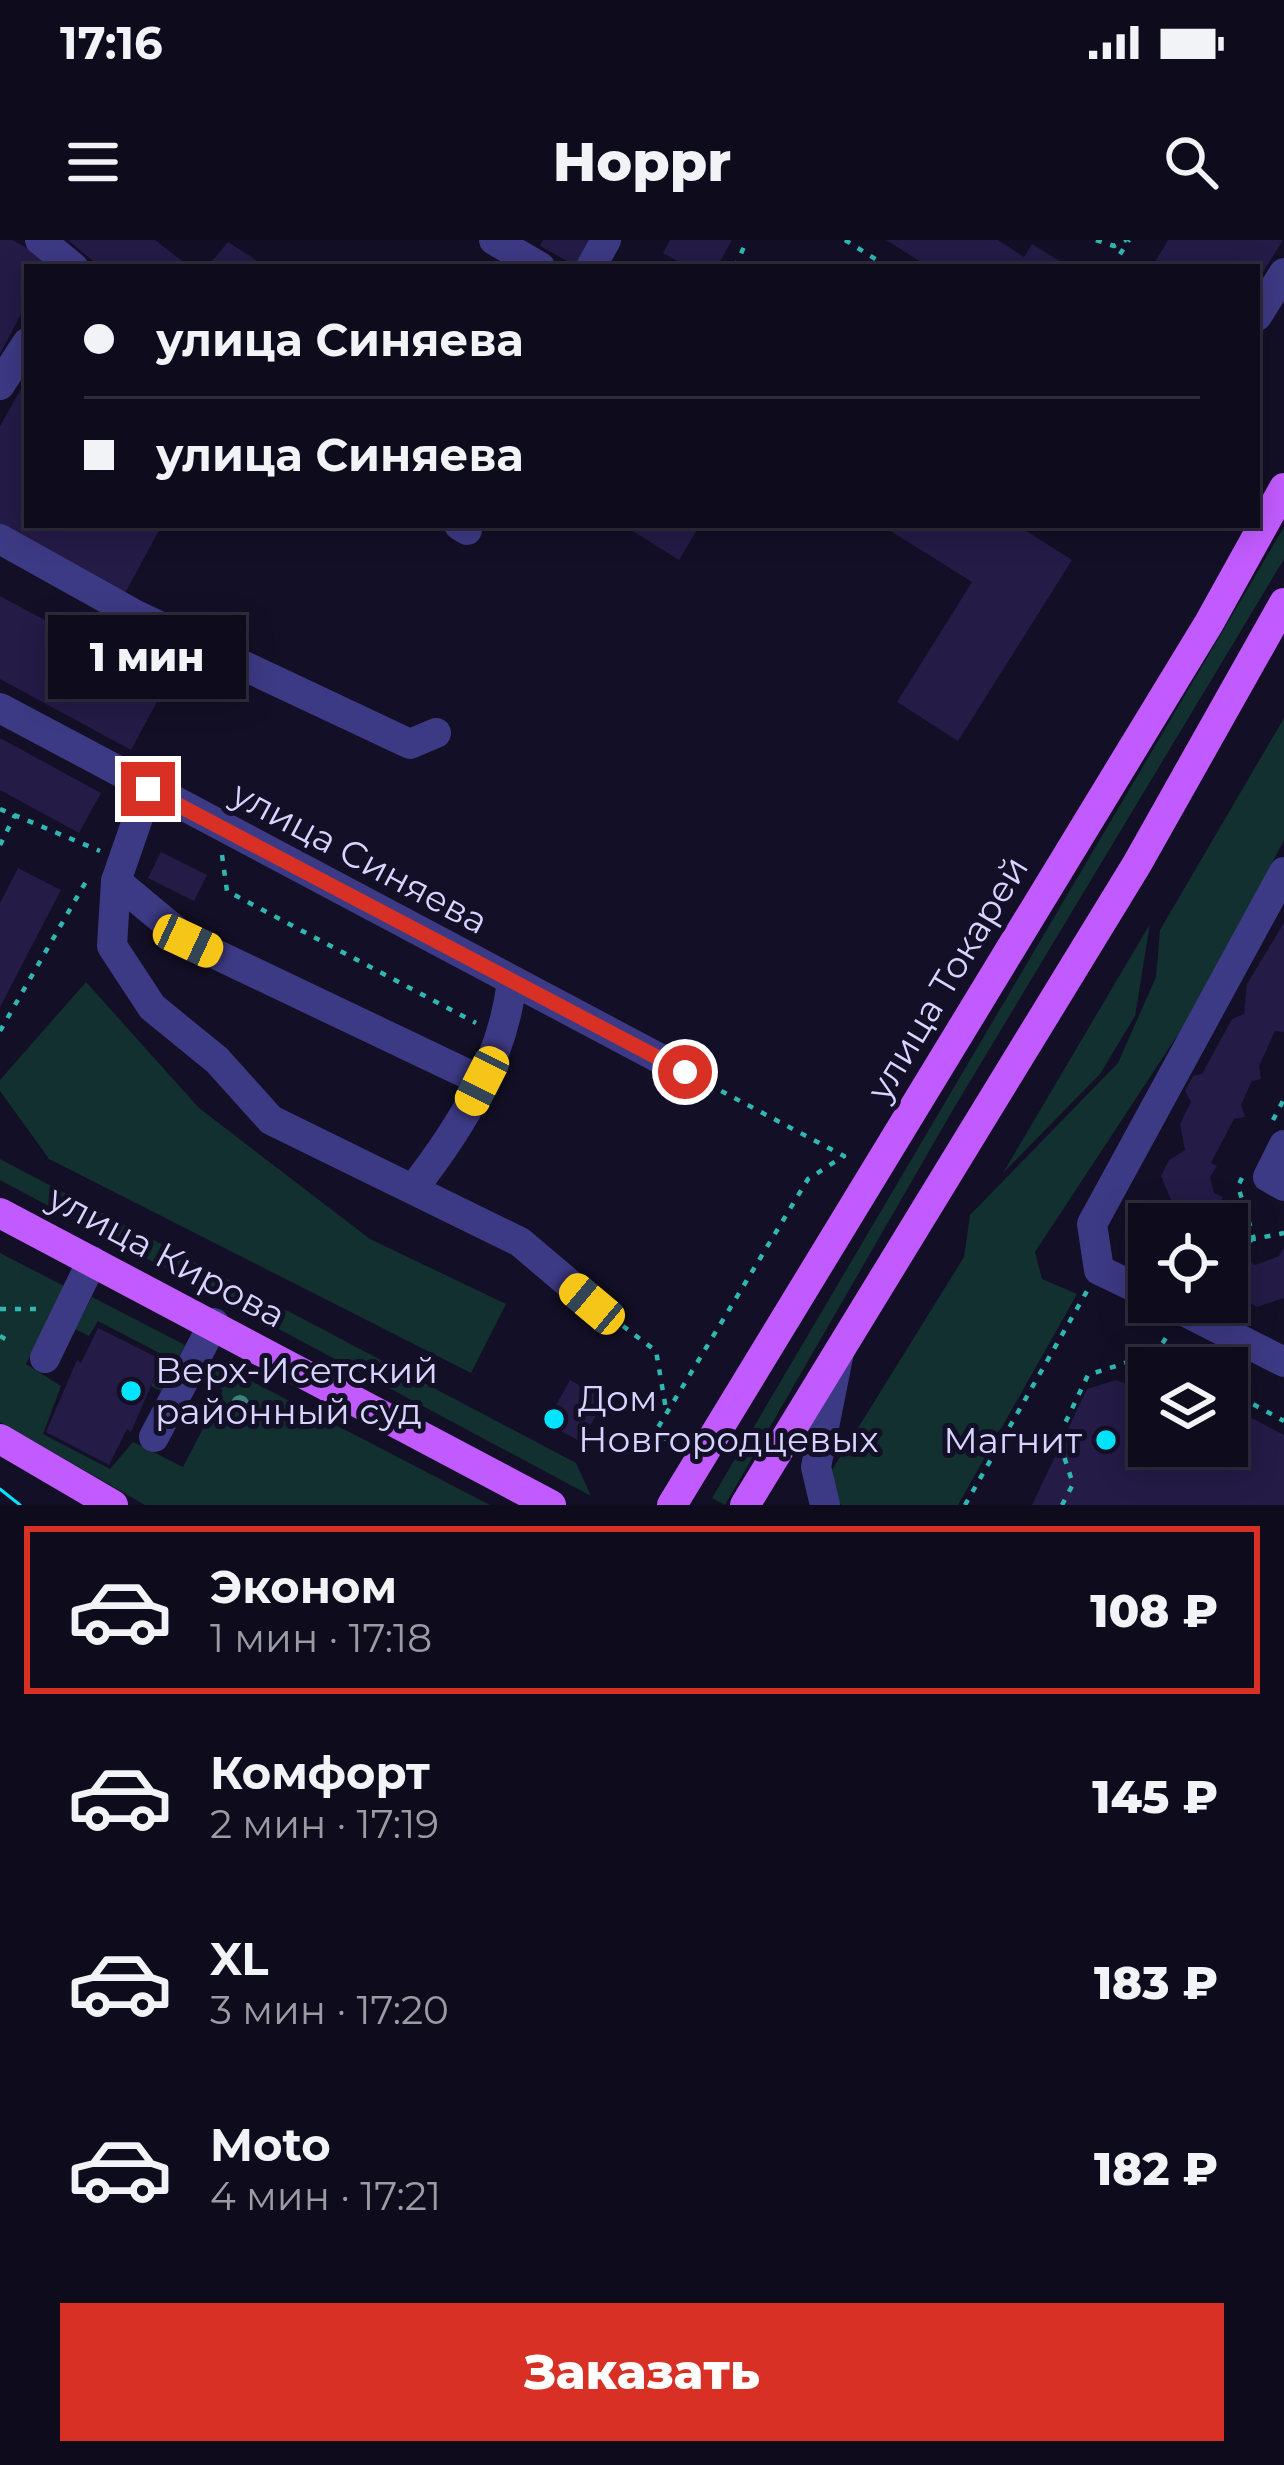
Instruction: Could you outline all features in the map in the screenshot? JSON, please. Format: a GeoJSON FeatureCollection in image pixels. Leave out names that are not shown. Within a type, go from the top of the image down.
{"type":"FeatureCollection","features":[{"type":"Feature","properties":{"kind":"main road","name":"улица Токарей"},"geometry":{"type":"LineString","coordinates":[[672,1505],[1209,623],[1284,488]]}},
{"type":"Feature","properties":{"kind":"main road"},"geometry":{"type":"LineString","coordinates":[[745,1505],[1137,864],[1284,603]]}},
{"type":"Feature","properties":{"kind":"main road","name":"улица Кирова"},"geometry":{"type":"LineString","coordinates":[[0,1213],[551,1505]]}},
{"type":"Feature","properties":{"kind":"main road"},"geometry":{"type":"LineString","coordinates":[[0,1439],[113,1505]]}},
{"type":"Feature","properties":{"kind":"street"},"geometry":{"type":"LineString","coordinates":[[40,240],[69,264]]}},
{"type":"Feature","properties":{"kind":"street"},"geometry":{"type":"LineString","coordinates":[[494,240],[535,264]]}},
{"type":"Feature","properties":{"kind":"street"},"geometry":{"type":"LineString","coordinates":[[1260,311],[1284,273]]}},
{"type":"Feature","properties":{"kind":"street"},"geometry":{"type":"LineString","coordinates":[[0,386],[24,348]]}},
{"type":"Feature","properties":{"kind":"street"},"geometry":{"type":"LineString","coordinates":[[0,538],[136,615],[410,744],[436,733]]}},
{"type":"Feature","properties":{"kind":"street","name":"улица Синяева"},"geometry":{"type":"LineString","coordinates":[[0,708],[685,1072]]}},
{"type":"Feature","properties":{"kind":"street"},"geometry":{"type":"LineString","coordinates":[[148,789],[110,872],[112,946],[152,1006],[217,1060],[271,1120],[520,1242],[592,1304]]}},
{"type":"Feature","properties":{"kind":"street"},"geometry":{"type":"LineString","coordinates":[[110,872],[188,941],[482,1081]]}},
{"type":"Feature","properties":{"kind":"street"},"geometry":{"type":"LineString","coordinates":[[1128,1284],[1099,1270],[1092,1224],[1284,872]]}},
{"type":"Feature","properties":{"kind":"street"},"geometry":{"type":"LineString","coordinates":[[413,1189],[454,1137],[482,1081],[502,1037],[512,981]]}},
{"type":"Feature","properties":{"kind":"street"},"geometry":{"type":"LineString","coordinates":[[1284,1145],[1268,1177],[1284,1186]]}},
{"type":"Feature","properties":{"kind":"street"},"geometry":{"type":"LineString","coordinates":[[45,1358],[92,1261]]}},
{"type":"Feature","properties":{"kind":"street"},"geometry":{"type":"LineString","coordinates":[[154,1437],[214,1323]]}},
{"type":"Feature","properties":{"kind":"street"},"geometry":{"type":"LineString","coordinates":[[1207,1323],[1284,1362]]}},
{"type":"Feature","properties":{"kind":"street"},"geometry":{"type":"LineString","coordinates":[[825,1505],[816,1467],[839,1350]]}},
{"type":"Feature","properties":{"kind":"path"},"geometry":{"type":"LineString","coordinates":[[845,240],[883,264]]}},
{"type":"Feature","properties":{"kind":"path"},"geometry":{"type":"LineString","coordinates":[[1096,240],[1114,246],[1127,240]]}},
{"type":"Feature","properties":{"kind":"path"},"geometry":{"type":"LineString","coordinates":[[0,809],[110,872],[0,1031]]}},
{"type":"Feature","properties":{"kind":"path"},"geometry":{"type":"LineString","coordinates":[[0,845],[15,815]]}},
{"type":"Feature","properties":{"kind":"path"},"geometry":{"type":"LineString","coordinates":[[218,826],[227,891],[502,1037]]}},
{"type":"Feature","properties":{"kind":"path"},"geometry":{"type":"LineString","coordinates":[[658,1454],[651,1439],[808,1179],[844,1156],[685,1072]]}},
{"type":"Feature","properties":{"kind":"path"},"geometry":{"type":"LineString","coordinates":[[1248,1241],[1254,1238]]}},
{"type":"Feature","properties":{"kind":"path"},"geometry":{"type":"LineString","coordinates":[[965,1505],[1099,1270]]}},
{"type":"Feature","properties":{"kind":"path"},"geometry":{"type":"LineString","coordinates":[[592,1304],[656,1351],[667,1412]]}},
{"type":"Feature","properties":{"kind":"path"},"geometry":{"type":"LineString","coordinates":[[0,1309],[53,1310]]}},
{"type":"Feature","properties":{"kind":"path"},"geometry":{"type":"LineString","coordinates":[[0,1336],[9,1341]]}},
{"type":"Feature","properties":{"kind":"path"},"geometry":{"type":"LineString","coordinates":[[1063,1505],[1073,1484],[1058,1438],[1088,1375],[1128,1361]]}},
{"type":"Feature","properties":{"kind":"path"},"geometry":{"type":"LineString","coordinates":[[1248,1401],[1284,1421]]}},
{"type":"Feature","properties":{"kind":"path"},"geometry":{"type":"LineString","coordinates":[[665,1441],[672,1428]]}},
{"type":"Feature","properties":{"kind":"green space"},"geometry":{"type":"Polygon","coordinates":[[[1284,527],[1284,559],[954,1108],[725,1505],[712,1498],[1284,527]]]}},
{"type":"Feature","properties":{"kind":"green space"},"geometry":{"type":"Polygon","coordinates":[[[1284,718],[1284,840],[1200,1001],[1035,1252],[1042,1279],[1077,1294],[958,1505],[841,1505],[827,1478],[964,1257],[970,1215],[1118,1063],[1156,977],[1160,930],[1284,718]]]}},
{"type":"Feature","properties":{"kind":"green space"},"geometry":{"type":"Polygon","coordinates":[[[1150,924],[1135,1016],[1100,1074],[1003,1173],[1150,924]]]}},
{"type":"Feature","properties":{"kind":"green space"},"geometry":{"type":"Polygon","coordinates":[[[86,982],[199,1108],[370,1239],[506,1304],[471,1373],[49,1159],[0,1091],[0,1080],[86,982]]]}},
{"type":"Feature","properties":{"kind":"green space"},"geometry":{"type":"Polygon","coordinates":[[[0,1159],[576,1463],[591,1496],[0,1180],[0,1159]]]}},
{"type":"Feature","properties":{"kind":"green space"},"geometry":{"type":"Polygon","coordinates":[[[0,1253],[66,1287],[26,1364],[61,1386],[43,1434],[110,1469],[133,1442],[183,1467],[223,1390],[200,1377],[209,1359],[490,1505],[145,1505],[0,1422],[0,1253]]]}},
{"type":"Feature","properties":{"kind":"green space"},"geometry":{"type":"Polygon","coordinates":[[[92,1297],[185,1345],[161,1391],[151,1386],[165,1356],[98,1321],[89,1336],[75,1329],[92,1297]]]}},
{"type":"Feature","properties":{"kind":"building"},"geometry":{"type":"Polygon","coordinates":[[[0,240],[12,240],[50,260],[48,264],[24,264],[24,309],[0,354],[0,240]]]}},
{"type":"Feature","properties":{"kind":"building"},"geometry":{"type":"Polygon","coordinates":[[[68,240],[155,240],[186,264],[96,264],[68,240]]]}},
{"type":"Feature","properties":{"kind":"building"},"geometry":{"type":"Polygon","coordinates":[[[543,240],[600,240],[580,264],[540,246],[543,240]]]}},
{"type":"Feature","properties":{"kind":"building"},"geometry":{"type":"Polygon","coordinates":[[[670,240],[732,240],[719,264],[683,264],[663,253],[670,240]]]}},
{"type":"Feature","properties":{"kind":"building"},"geometry":{"type":"Polygon","coordinates":[[[886,240],[998,240],[1024,257],[1032,244],[1064,264],[924,264],[886,240]]]}},
{"type":"Feature","properties":{"kind":"building"},"geometry":{"type":"Polygon","coordinates":[[[1168,240],[1283,240],[1260,277],[1260,264],[1154,264],[1168,240]]]}},
{"type":"Feature","properties":{"kind":"building"},"geometry":{"type":"Polygon","coordinates":[[[228,242],[256,260],[253,264],[210,264],[228,242]]]}},
{"type":"Feature","properties":{"kind":"building"},"geometry":{"type":"Polygon","coordinates":[[[24,383],[24,528],[160,528],[124,595],[0,525],[0,426],[24,383]]]}},
{"type":"Feature","properties":{"kind":"building"},"geometry":{"type":"Polygon","coordinates":[[[628,528],[698,528],[679,560],[628,528]]]}},
{"type":"Feature","properties":{"kind":"building"},"geometry":{"type":"Polygon","coordinates":[[[886,528],[1022,528],[1072,560],[958,741],[897,702],[972,582],[886,528]]]}},
{"type":"Feature","properties":{"kind":"building"},"geometry":{"type":"Polygon","coordinates":[[[0,596],[166,685],[131,750],[0,679],[0,596]]]}},
{"type":"Feature","properties":{"kind":"building"},"geometry":{"type":"Polygon","coordinates":[[[0,738],[101,793],[79,833],[0,790],[0,738]]]}},
{"type":"Feature","properties":{"kind":"building"},"geometry":{"type":"Polygon","coordinates":[[[161,852],[207,875],[194,901],[148,878],[161,852]]]}},
{"type":"Feature","properties":{"kind":"building"},"geometry":{"type":"Polygon","coordinates":[[[18,868],[61,890],[0,1007],[0,903],[18,868]]]}},
{"type":"Feature","properties":{"kind":"building"},"geometry":{"type":"Polygon","coordinates":[[[1284,923],[1284,1032],[1275,1031],[1259,1066],[1261,1079],[1252,1081],[1241,1105],[1245,1117],[1234,1119],[1211,1163],[1217,1166],[1210,1177],[1214,1193],[1223,1197],[1220,1203],[1172,1203],[1161,1176],[1169,1160],[1185,1150],[1180,1124],[1191,1102],[1185,1091],[1193,1076],[1202,1074],[1232,1019],[1244,1014],[1247,984],[1284,923]]]}},
{"type":"Feature","properties":{"kind":"building"},"geometry":{"type":"Polygon","coordinates":[[[1284,1248],[1284,1298],[1257,1307],[1248,1302],[1248,1261],[1255,1265],[1279,1256],[1284,1248]]]}},
{"type":"Feature","properties":{"kind":"building"},"geometry":{"type":"Polygon","coordinates":[[[98,1328],[162,1360],[131,1432],[127,1429],[109,1465],[46,1432],[77,1360],[81,1363],[98,1328]]]}},
{"type":"Feature","properties":{"kind":"building"},"geometry":{"type":"Polygon","coordinates":[[[570,1380],[605,1399],[581,1442],[546,1423],[570,1380]]]}},
{"type":"Feature","properties":{"kind":"building","name":"Магнит"},"geometry":{"type":"Polygon","coordinates":[[[1116,1380],[1128,1385],[1128,1467],[1248,1467],[1248,1416],[1284,1435],[1284,1505],[1032,1505],[1087,1389],[1116,1380]]]}},
{"type":"Feature","properties":{"kind":"tram line"},"geometry":{"type":"LineString","coordinates":[[0,1489],[20,1505]]}},
{"type":"Feature","properties":{"kind":"place","name":"Верх-Исетский районный суд"},"geometry":{"type":"Point","coordinates":[131,1391]}},
{"type":"Feature","properties":{"kind":"place","name":"Дом Новгородцевых"},"geometry":{"type":"Point","coordinates":[554,1419]}},
{"type":"Feature","properties":{"kind":"place","name":"Магнит"},"geometry":{"type":"Point","coordinates":[1106,1440]}},
{"type":"Feature","properties":{"kind":"route"},"geometry":{"type":"LineString","coordinates":[[148,789],[685,1072]]}}]}
